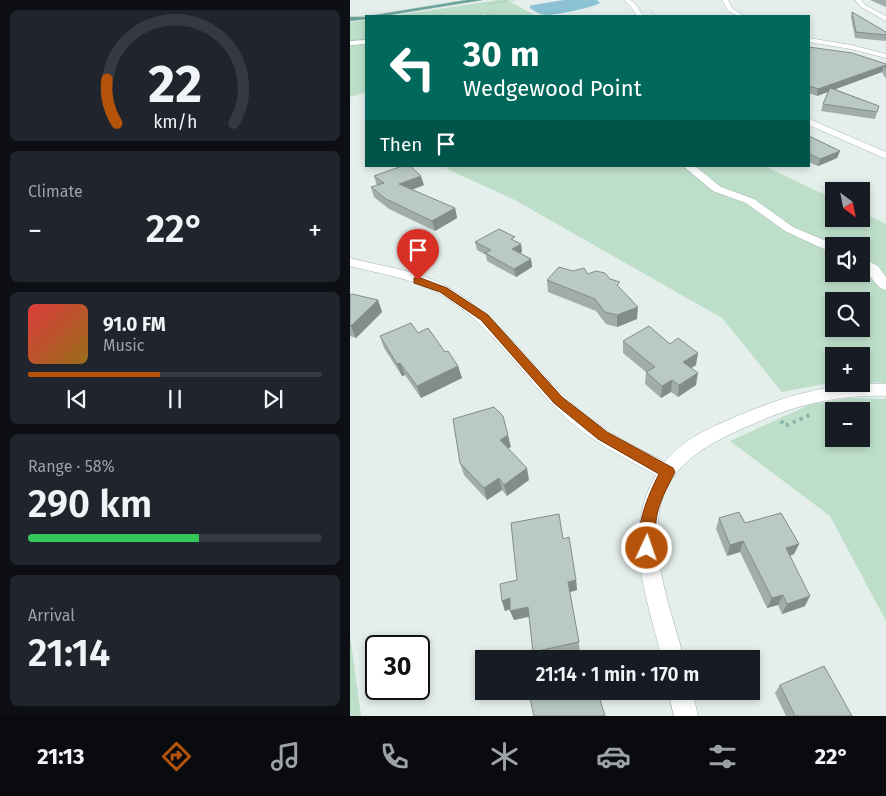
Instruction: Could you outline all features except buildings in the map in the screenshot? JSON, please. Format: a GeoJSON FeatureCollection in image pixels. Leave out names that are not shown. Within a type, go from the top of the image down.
{"type":"FeatureCollection","features":[{"type":"Feature","properties":{"kind":"main road"},"geometry":{"type":"LineString","coordinates":[[379,15],[479,0]]}},
{"type":"Feature","properties":{"kind":"main road"},"geometry":{"type":"LineString","coordinates":[[350,19],[365,17]]}},
{"type":"Feature","properties":{"kind":"street"},"geometry":{"type":"LineString","coordinates":[[627,0],[639,15]]}},
{"type":"Feature","properties":{"kind":"street"},"geometry":{"type":"LineString","coordinates":[[725,0],[729,9],[739,15]]}},
{"type":"Feature","properties":{"kind":"street"},"geometry":{"type":"LineString","coordinates":[[858,0],[863,6],[886,19]]}},
{"type":"Feature","properties":{"kind":"street"},"geometry":{"type":"LineString","coordinates":[[810,40],[851,47],[886,56]]}},
{"type":"Feature","properties":{"kind":"street"},"geometry":{"type":"LineString","coordinates":[[350,43],[365,42]]}},
{"type":"Feature","properties":{"kind":"street"},"geometry":{"type":"LineString","coordinates":[[810,122],[886,156]]}},
{"type":"Feature","properties":{"kind":"street"},"geometry":{"type":"LineString","coordinates":[[689,167],[717,189],[750,202],[789,229],[825,245]]}},
{"type":"Feature","properties":{"kind":"street"},"geometry":{"type":"LineString","coordinates":[[350,262],[418,280],[443,290],[463,302],[496,329],[558,400],[617,444],[668,472]]}},
{"type":"Feature","properties":{"kind":"street"},"geometry":{"type":"LineString","coordinates":[[870,267],[886,286]]}},
{"type":"Feature","properties":{"kind":"street"},"geometry":{"type":"LineString","coordinates":[[671,650],[647,548],[648,520],[655,495],[668,472],[685,451],[700,441],[798,398],[843,389],[886,390]]}},
{"type":"Feature","properties":{"kind":"street"},"geometry":{"type":"LineString","coordinates":[[682,700],[686,716]]}},
{"type":"Feature","properties":{"kind":"green space"},"geometry":{"type":"Polygon","coordinates":[[[507,0],[534,15],[399,15],[507,0]]]}},
{"type":"Feature","properties":{"kind":"green space"},"geometry":{"type":"Polygon","coordinates":[[[365,20],[365,92],[350,97],[350,22],[365,20]]]}},
{"type":"Feature","properties":{"kind":"green space"},"geometry":{"type":"Polygon","coordinates":[[[448,167],[766,167],[825,195],[825,228],[870,228],[870,216],[886,224],[886,383],[870,382],[870,347],[825,347],[825,384],[782,392],[722,318],[513,199],[447,169],[448,167]]]}},
{"type":"Feature","properties":{"kind":"green space"},"geometry":{"type":"Polygon","coordinates":[[[849,398],[886,399],[886,621],[830,516],[730,441],[811,404],[849,398]]]}},
{"type":"Feature","properties":{"kind":"green space"},"geometry":{"type":"Polygon","coordinates":[[[350,635],[361,716],[350,716],[350,635]]]}},
{"type":"Feature","properties":{"kind":"water"},"geometry":{"type":"Polygon","coordinates":[[[564,0],[597,0],[600,3],[582,9],[549,15],[541,14],[530,8],[533,5],[564,0]]]}},
{"type":"Feature","properties":{"kind":"route"},"geometry":{"type":"LineString","coordinates":[[418,280],[443,290],[484,318],[502,335],[558,400],[602,436],[668,472],[655,495],[648,520],[647,548]]}}]}
